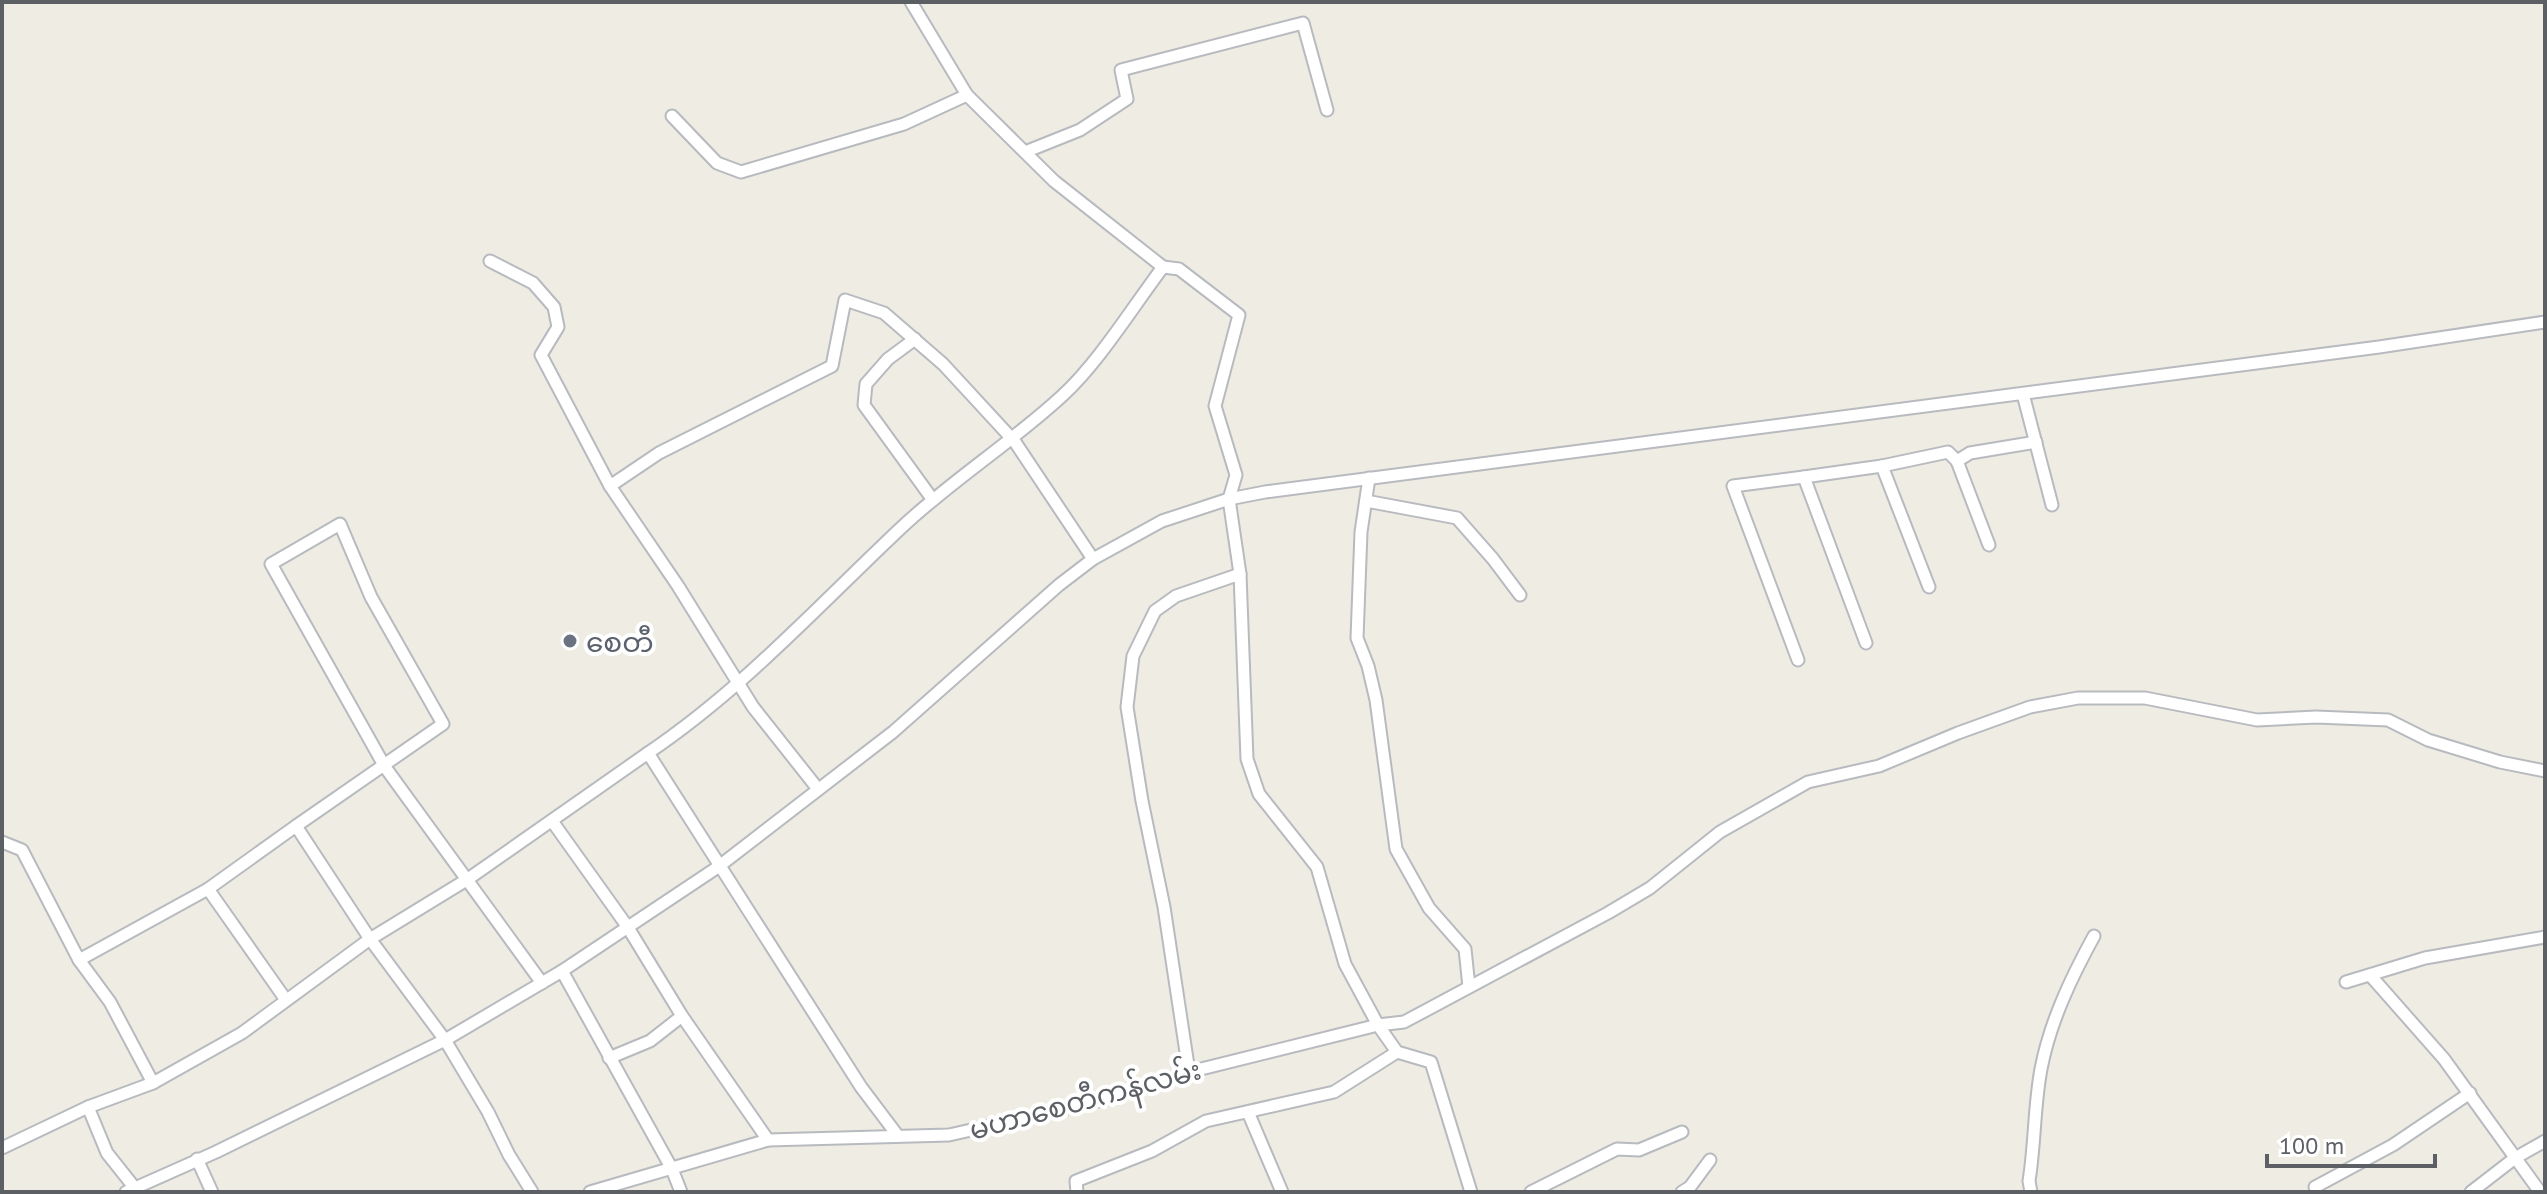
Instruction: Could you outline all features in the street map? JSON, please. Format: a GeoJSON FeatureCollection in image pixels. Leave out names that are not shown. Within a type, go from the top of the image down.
{"type":"FeatureCollection","features":[{"type":"Feature","properties":{"kind":"street"},"geometry":{"type":"LineString","coordinates":[[911,2],[967,95],[1054,181],[1163,267],[1179,269],[1239,315],[1215,406],[1236,475],[1229,499],[1240,574],[1247,759],[1259,794],[1317,867],[1345,964],[1378,1025],[1397,1052],[1431,1062],[1471,1192]]}},
{"type":"Feature","properties":{"kind":"street"},"geometry":{"type":"LineString","coordinates":[[1025,152],[1080,130],[1127,99],[1121,70],[1303,23],[1327,110]]}},
{"type":"Feature","properties":{"kind":"street"},"geometry":{"type":"LineString","coordinates":[[672,116],[717,163],[741,172],[904,124],[967,95]]}},
{"type":"Feature","properties":{"kind":"street"},"geometry":{"type":"LineString","coordinates":[[490,261],[533,283],[554,307],[558,327],[541,355],[610,486],[678,586],[753,707],[818,789]]}},
{"type":"Feature","properties":{"kind":"street"},"geometry":{"type":"LineString","coordinates":[[2,1148],[88,1107],[153,1083],[242,1033],[370,939],[468,879],[681,731],[739,684],[933,500],[1063,395],[1109,341],[1163,267]]}},
{"type":"Feature","properties":{"kind":"street"},"geometry":{"type":"LineString","coordinates":[[610,486],[659,453],[832,366],[845,300],[884,313],[943,364],[1022,452],[1093,559]]}},
{"type":"Feature","properties":{"kind":"street"},"geometry":{"type":"LineString","coordinates":[[88,1107],[107,1153],[134,1191],[445,1040],[562,971],[718,867],[893,732],[1059,585],[1093,559],[1162,521],[1229,499],[1369,478],[2379,347],[2545,322]]}},
{"type":"Feature","properties":{"kind":"street"},"geometry":{"type":"LineString","coordinates":[[915,339],[888,359],[866,384],[864,405],[933,500]]}},
{"type":"Feature","properties":{"kind":"street"},"geometry":{"type":"LineString","coordinates":[[2023,394],[2052,505]]}},
{"type":"Feature","properties":{"kind":"street"},"geometry":{"type":"LineString","coordinates":[[1957,461],[1970,453],[2036,442]]}},
{"type":"Feature","properties":{"kind":"street"},"geometry":{"type":"LineString","coordinates":[[1798,660],[1733,486],[1882,466],[1948,452],[1957,461],[1989,545]]}},
{"type":"Feature","properties":{"kind":"street"},"geometry":{"type":"LineString","coordinates":[[1882,466],[1929,587]]}},
{"type":"Feature","properties":{"kind":"street"},"geometry":{"type":"LineString","coordinates":[[1804,477],[1866,643]]}},
{"type":"Feature","properties":{"kind":"street"},"geometry":{"type":"LineString","coordinates":[[1369,478],[1361,532],[1357,638],[1376,700],[1396,849],[1429,908],[1465,949],[1469,987]]}},
{"type":"Feature","properties":{"kind":"street"},"geometry":{"type":"LineString","coordinates":[[1366,501],[1457,518],[1520,595]]}},
{"type":"Feature","properties":{"kind":"street"},"geometry":{"type":"LineString","coordinates":[[79,960],[208,889],[385,767],[443,724],[371,597],[340,524],[271,564],[385,767],[542,983]]}},
{"type":"Feature","properties":{"kind":"street"},"geometry":{"type":"LineString","coordinates":[[1189,1072],[1164,907],[1127,707],[1133,656],[1155,611],[1176,596],[1240,574]]}},
{"type":"Feature","properties":{"kind":"street","name":"မဟာစေတီကန်လမ်း"},"geometry":{"type":"LineString","coordinates":[[590,1192],[606,1190],[768,1140],[949,1135],[1107,1099],[1189,1072],[1378,1025],[1404,1022],[1650,888],[1720,832],[1808,782],[1879,766],[2030,707],[2078,698],[2145,698],[2257,720],[2316,717],[2388,720],[2428,740],[2545,771]]}},
{"type":"Feature","properties":{"kind":"street"},"geometry":{"type":"LineString","coordinates":[[648,753],[861,1087],[898,1136]]}},
{"type":"Feature","properties":{"kind":"street"},"geometry":{"type":"LineString","coordinates":[[552,821],[627,926],[682,1016],[768,1140]]}},
{"type":"Feature","properties":{"kind":"street"},"geometry":{"type":"LineString","coordinates":[[296,826],[370,939],[445,1040],[532,1192]]}},
{"type":"Feature","properties":{"kind":"street"},"geometry":{"type":"LineString","coordinates":[[2,842],[22,850],[79,960],[110,1002],[153,1083]]}},
{"type":"Feature","properties":{"kind":"street"},"geometry":{"type":"LineString","coordinates":[[208,889],[286,1000]]}},
{"type":"Feature","properties":{"kind":"street"},"geometry":{"type":"LineString","coordinates":[[2031,1192],[2029,1181],[2041,1068],[2057,1014],[2094,936]]}},
{"type":"Feature","properties":{"kind":"street"},"geometry":{"type":"LineString","coordinates":[[2346,982],[2425,958],[2545,937]]}},
{"type":"Feature","properties":{"kind":"street"},"geometry":{"type":"LineString","coordinates":[[562,971],[672,1169],[681,1192]]}},
{"type":"Feature","properties":{"kind":"street"},"geometry":{"type":"LineString","coordinates":[[2370,975],[2444,1059],[2540,1192]]}},
{"type":"Feature","properties":{"kind":"street"},"geometry":{"type":"LineString","coordinates":[[609,1058],[650,1041],[682,1016]]}},
{"type":"Feature","properties":{"kind":"street"},"geometry":{"type":"LineString","coordinates":[[1077,1192],[1076,1181],[1152,1151],[1206,1121],[1334,1092],[1397,1052]]}},
{"type":"Feature","properties":{"kind":"street"},"geometry":{"type":"LineString","coordinates":[[2315,1187],[2393,1145],[2470,1093]]}},
{"type":"Feature","properties":{"kind":"street"},"geometry":{"type":"LineString","coordinates":[[1248,1112],[1282,1192]]}},
{"type":"Feature","properties":{"kind":"street"},"geometry":{"type":"LineString","coordinates":[[1531,1192],[1617,1149],[1639,1150],[1682,1132]]}},
{"type":"Feature","properties":{"kind":"street"},"geometry":{"type":"LineString","coordinates":[[2471,1192],[2515,1158],[2545,1141]]}},
{"type":"Feature","properties":{"kind":"street"},"geometry":{"type":"LineString","coordinates":[[197,1159],[212,1192]]}},
{"type":"Feature","properties":{"kind":"street"},"geometry":{"type":"LineString","coordinates":[[1682,1192],[1690,1187],[1710,1160]]}},
{"type":"Feature","properties":{"kind":"place","name":"စေတီ"},"geometry":{"type":"Point","coordinates":[570,641]}}]}
